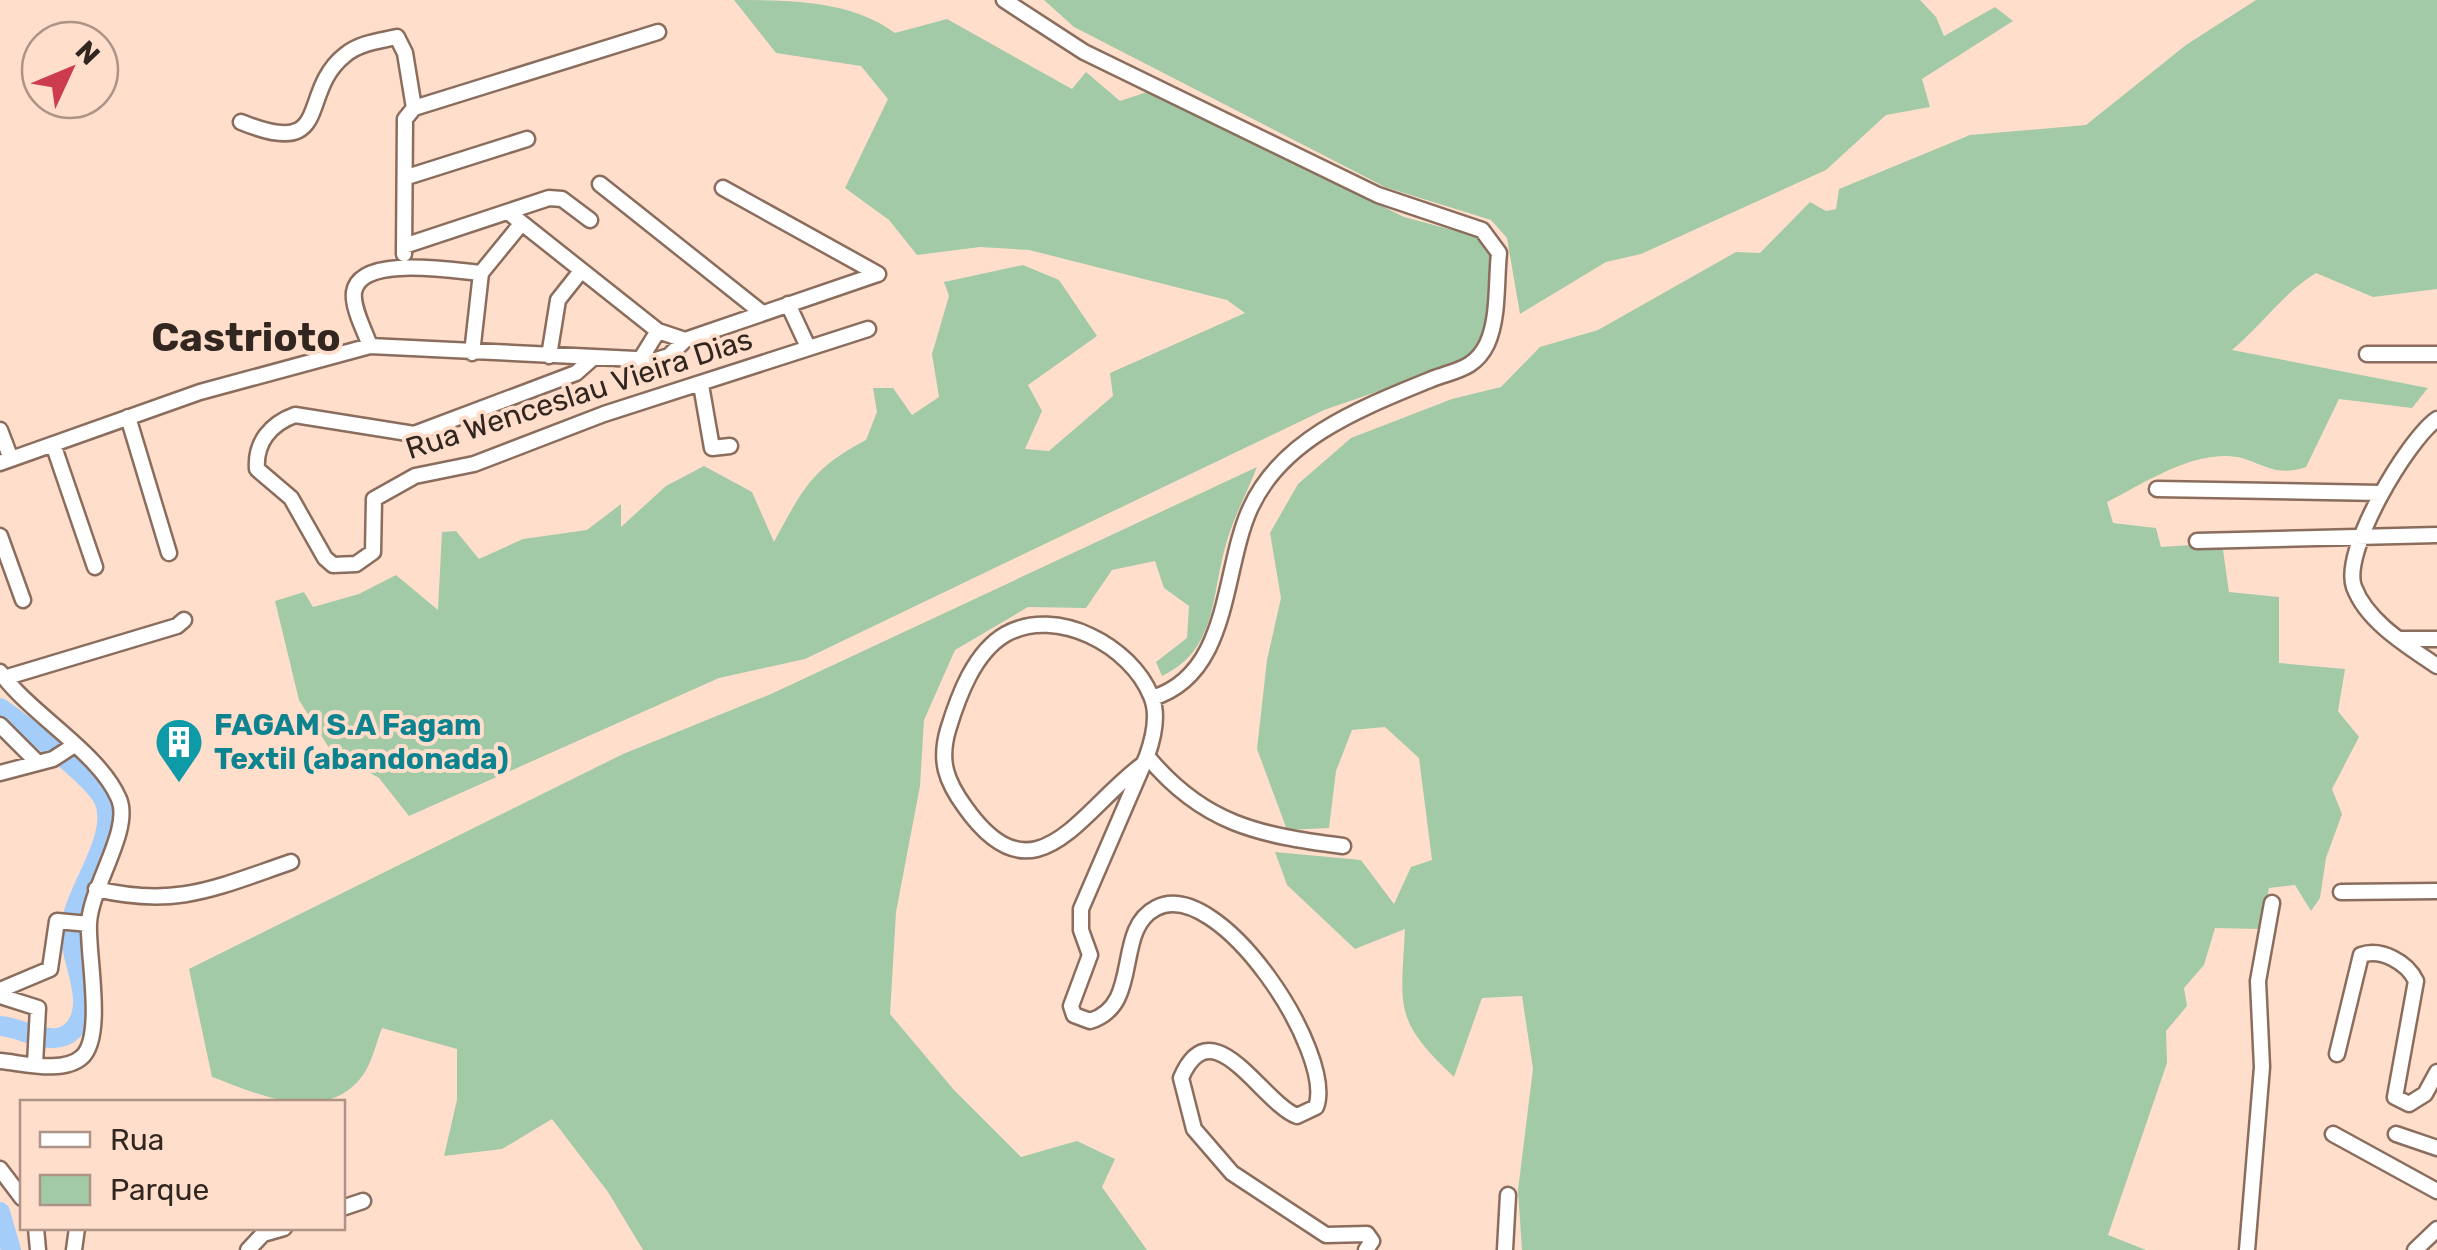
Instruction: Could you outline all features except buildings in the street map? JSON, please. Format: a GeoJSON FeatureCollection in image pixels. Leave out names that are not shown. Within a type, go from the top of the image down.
{"type":"FeatureCollection","features":[{"type":"Feature","properties":{"kind":"street"},"geometry":{"type":"LineString","coordinates":[[1004,0],[1084,52],[1360,187],[1482,230],[1499,253],[1489,341],[1475,363],[1336,423],[1286,458],[1250,509],[1229,589],[1205,652],[1189,676],[1166,694],[1152,698]]}},
{"type":"Feature","properties":{"kind":"street"},"geometry":{"type":"LineString","coordinates":[[404,267],[405,119],[414,108],[658,32]]}},
{"type":"Feature","properties":{"kind":"street"},"geometry":{"type":"LineString","coordinates":[[241,122],[277,136],[292,134],[312,114],[330,73],[343,56],[360,46],[396,37],[402,42],[414,108]]}},
{"type":"Feature","properties":{"kind":"street"},"geometry":{"type":"LineString","coordinates":[[407,176],[526,138]]}},
{"type":"Feature","properties":{"kind":"street"},"geometry":{"type":"LineString","coordinates":[[600,184],[761,312]]}},
{"type":"Feature","properties":{"kind":"street"},"geometry":{"type":"LineString","coordinates":[[0,430],[5,461],[217,387],[370,346],[640,360],[669,356],[685,340],[878,274],[724,188]]}},
{"type":"Feature","properties":{"kind":"street"},"geometry":{"type":"LineString","coordinates":[[404,246],[556,197],[590,220]]}},
{"type":"Feature","properties":{"kind":"street"},"geometry":{"type":"LineString","coordinates":[[508,212],[658,331],[685,340]]}},
{"type":"Feature","properties":{"kind":"street"},"geometry":{"type":"LineString","coordinates":[[472,353],[481,273],[521,224]]}},
{"type":"Feature","properties":{"kind":"street"},"geometry":{"type":"LineString","coordinates":[[370,346],[354,298],[356,286],[374,272],[404,267],[481,273]]}},
{"type":"Feature","properties":{"kind":"street"},"geometry":{"type":"LineString","coordinates":[[549,356],[558,300],[581,272]]}},
{"type":"Feature","properties":{"kind":"street"},"geometry":{"type":"LineString","coordinates":[[788,304],[808,348]]}},
{"type":"Feature","properties":{"kind":"street","name":"Rua Wenceslau Vieira Dias"},"geometry":{"type":"LineString","coordinates":[[593,358],[567,377],[414,434],[315,416],[280,421],[256,454],[258,469],[290,498],[333,565],[365,560],[374,552],[374,499],[389,487],[415,476],[474,464],[604,414],[868,329]]}},
{"type":"Feature","properties":{"kind":"street"},"geometry":{"type":"LineString","coordinates":[[640,360],[658,331]]}},
{"type":"Feature","properties":{"kind":"street"},"geometry":{"type":"LineString","coordinates":[[2367,354],[2437,354]]}},
{"type":"Feature","properties":{"kind":"street"},"geometry":{"type":"LineString","coordinates":[[701,385],[712,448],[730,446]]}},
{"type":"Feature","properties":{"kind":"street"},"geometry":{"type":"LineString","coordinates":[[128,417],[169,553]]}},
{"type":"Feature","properties":{"kind":"street"},"geometry":{"type":"LineString","coordinates":[[2437,419],[2420,432],[2382,493],[2352,566],[2354,586],[2369,611],[2398,640],[2437,666]]}},
{"type":"Feature","properties":{"kind":"street"},"geometry":{"type":"LineString","coordinates":[[53,444],[95,567]]}},
{"type":"Feature","properties":{"kind":"street"},"geometry":{"type":"LineString","coordinates":[[2157,490],[2382,493]]}},
{"type":"Feature","properties":{"kind":"street"},"geometry":{"type":"LineString","coordinates":[[2198,541],[2437,535]]}},
{"type":"Feature","properties":{"kind":"street"},"geometry":{"type":"LineString","coordinates":[[0,536],[24,600]]}},
{"type":"Feature","properties":{"kind":"street"},"geometry":{"type":"LineString","coordinates":[[0,1061],[72,1062],[87,1049],[93,1008],[84,923],[121,824],[122,808],[110,782],[63,753],[4,684],[178,626],[184,620]]}},
{"type":"Feature","properties":{"kind":"street"},"geometry":{"type":"LineString","coordinates":[[1144,760],[1047,849],[1016,851],[990,837],[962,803],[942,763],[957,700],[973,669],[1003,635],[1021,628],[1060,626],[1100,640],[1136,674],[1152,698],[1154,732],[1144,760],[1081,909],[1081,930],[1090,955],[1071,1006],[1074,1015],[1090,1021],[1109,1010],[1123,985],[1139,922],[1156,908],[1177,903],[1215,920],[1268,974],[1302,1040],[1320,1093],[1316,1107],[1297,1116],[1277,1104],[1227,1055],[1206,1051],[1192,1056],[1181,1078],[1194,1129],[1217,1160],[1261,1194],[1326,1235],[1367,1234],[1372,1241],[1366,1250]]}},
{"type":"Feature","properties":{"kind":"street"},"geometry":{"type":"LineString","coordinates":[[2398,640],[2437,639]]}},
{"type":"Feature","properties":{"kind":"street"},"geometry":{"type":"LineString","coordinates":[[0,725],[36,761]]}},
{"type":"Feature","properties":{"kind":"street"},"geometry":{"type":"LineString","coordinates":[[0,773],[63,753]]}},
{"type":"Feature","properties":{"kind":"street"},"geometry":{"type":"LineString","coordinates":[[1144,760],[1182,796],[1200,806],[1279,838],[1343,846]]}},
{"type":"Feature","properties":{"kind":"street"},"geometry":{"type":"LineString","coordinates":[[96,888],[149,900],[186,896],[290,862]]}},
{"type":"Feature","properties":{"kind":"street"},"geometry":{"type":"LineString","coordinates":[[2341,892],[2437,890]]}},
{"type":"Feature","properties":{"kind":"street"},"geometry":{"type":"LineString","coordinates":[[2248,1250],[2262,1067],[2258,981],[2272,902]]}},
{"type":"Feature","properties":{"kind":"street"},"geometry":{"type":"LineString","coordinates":[[0,993],[50,969],[55,960],[54,924],[61,920],[84,923]]}},
{"type":"Feature","properties":{"kind":"street"},"geometry":{"type":"LineString","coordinates":[[2337,1054],[2360,955],[2376,952],[2409,968],[2416,982],[2395,1097],[2402,1102],[2418,1101],[2437,1072]]}},
{"type":"Feature","properties":{"kind":"street"},"geometry":{"type":"LineString","coordinates":[[0,993],[38,1008],[35,1064]]}},
{"type":"Feature","properties":{"kind":"street"},"geometry":{"type":"LineString","coordinates":[[2333,1134],[2437,1191]]}},
{"type":"Feature","properties":{"kind":"street"},"geometry":{"type":"LineString","coordinates":[[2396,1134],[2437,1148]]}},
{"type":"Feature","properties":{"kind":"street"},"geometry":{"type":"LineString","coordinates":[[0,1169],[20,1195]]}},
{"type":"Feature","properties":{"kind":"street"},"geometry":{"type":"LineString","coordinates":[[1505,1250],[1508,1195]]}},
{"type":"Feature","properties":{"kind":"street"},"geometry":{"type":"LineString","coordinates":[[345,1207],[363,1201]]}},
{"type":"Feature","properties":{"kind":"street"},"geometry":{"type":"LineString","coordinates":[[2416,1250],[2437,1229]]}},
{"type":"Feature","properties":{"kind":"street"},"geometry":{"type":"LineString","coordinates":[[248,1250],[263,1234],[277,1230]]}},
{"type":"Feature","properties":{"kind":"green space"},"geometry":{"type":"Polygon","coordinates":[[[734,0],[839,8],[878,22],[895,33],[947,19],[1072,89],[1086,72],[1120,101],[1150,91],[1404,217],[1490,240],[1495,252],[1482,350],[1463,362],[1324,410],[805,659],[719,678],[409,816],[379,778],[331,751],[299,700],[275,601],[304,592],[313,607],[359,594],[396,575],[438,610],[442,532],[456,531],[479,559],[523,539],[587,530],[621,504],[621,527],[666,486],[704,466],[752,492],[774,542],[810,482],[833,460],[866,440],[877,412],[873,388],[893,388],[912,415],[939,397],[932,354],[949,296],[944,282],[1023,265],[1059,280],[1097,336],[1028,385],[1042,411],[1025,449],[1049,451],[1113,396],[1110,373],[1245,313],[1227,300],[1029,250],[980,247],[917,255],[889,220],[845,188],[888,99],[861,66],[776,53],[734,0]]]}},
{"type":"Feature","properties":{"kind":"green space"},"geometry":{"type":"Polygon","coordinates":[[[1044,0],[1920,0],[1936,17],[1944,36],[1995,7],[2013,21],[1922,79],[1930,107],[1886,115],[1826,170],[1641,254],[1606,262],[1520,314],[1507,238],[1491,220],[1385,187],[1074,27],[1044,0]]]}},
{"type":"Feature","properties":{"kind":"green space"},"geometry":{"type":"Polygon","coordinates":[[[2256,0],[2437,0],[2437,289],[2373,297],[2316,273],[2293,290],[2232,350],[2428,388],[2412,408],[2339,399],[2306,467],[2282,471],[2235,457],[2208,458],[2163,473],[2107,502],[2113,523],[2156,528],[2161,547],[2222,543],[2229,592],[2279,597],[2279,663],[2345,669],[2338,711],[2359,737],[2332,789],[2342,814],[2326,858],[2320,898],[2311,911],[2295,885],[2269,888],[2261,929],[2215,928],[2204,965],[2184,988],[2187,1006],[2166,1031],[2167,1063],[2108,1235],[2146,1250],[1522,1250],[1518,1190],[1533,1069],[1522,996],[1482,998],[1454,1077],[1420,1041],[1405,1011],[1405,929],[1355,949],[1287,885],[1275,852],[1361,860],[1394,904],[1411,867],[1432,860],[1419,758],[1385,727],[1352,730],[1336,771],[1329,828],[1287,830],[1257,749],[1267,660],[1281,598],[1270,533],[1298,484],[1351,438],[1452,399],[1501,387],[1540,347],[1598,330],[1736,252],[1760,253],[1810,202],[1826,211],[1836,209],[1839,189],[1970,135],[2086,125],[2186,45],[2256,0]]]}},
{"type":"Feature","properties":{"kind":"green space"},"geometry":{"type":"Polygon","coordinates":[[[1257,467],[1228,538],[1202,637],[1180,665],[1162,676],[1156,662],[1187,638],[1189,606],[1164,588],[1155,561],[1112,570],[1086,608],[1028,607],[955,650],[924,720],[920,786],[896,912],[890,1014],[954,1090],[1021,1157],[1077,1141],[1115,1159],[1102,1187],[1147,1250],[643,1250],[608,1192],[552,1119],[502,1149],[444,1156],[457,1100],[457,1049],[382,1028],[364,1074],[344,1093],[327,1100],[268,1097],[212,1077],[189,969],[623,754],[771,694],[1257,467]]]}},
{"type":"Feature","properties":{"kind":"waterway"},"geometry":{"type":"LineString","coordinates":[[0,708],[87,779],[104,800],[107,814],[102,845],[71,925],[82,993],[80,1019],[73,1030],[57,1038],[0,1026]]}},
{"type":"Feature","properties":{"kind":"waterway"},"geometry":{"type":"LineString","coordinates":[[0,1212],[11,1250]]}},
{"type":"Feature","properties":{"kind":"place","name":"FAGAM S.A Fagam Textil (abandonada)"},"geometry":{"type":"Point","coordinates":[179,784]}},
{"type":"Feature","properties":{"kind":"district","name":"Castrioto"},"geometry":{"type":"Point","coordinates":[246,337]}}]}
